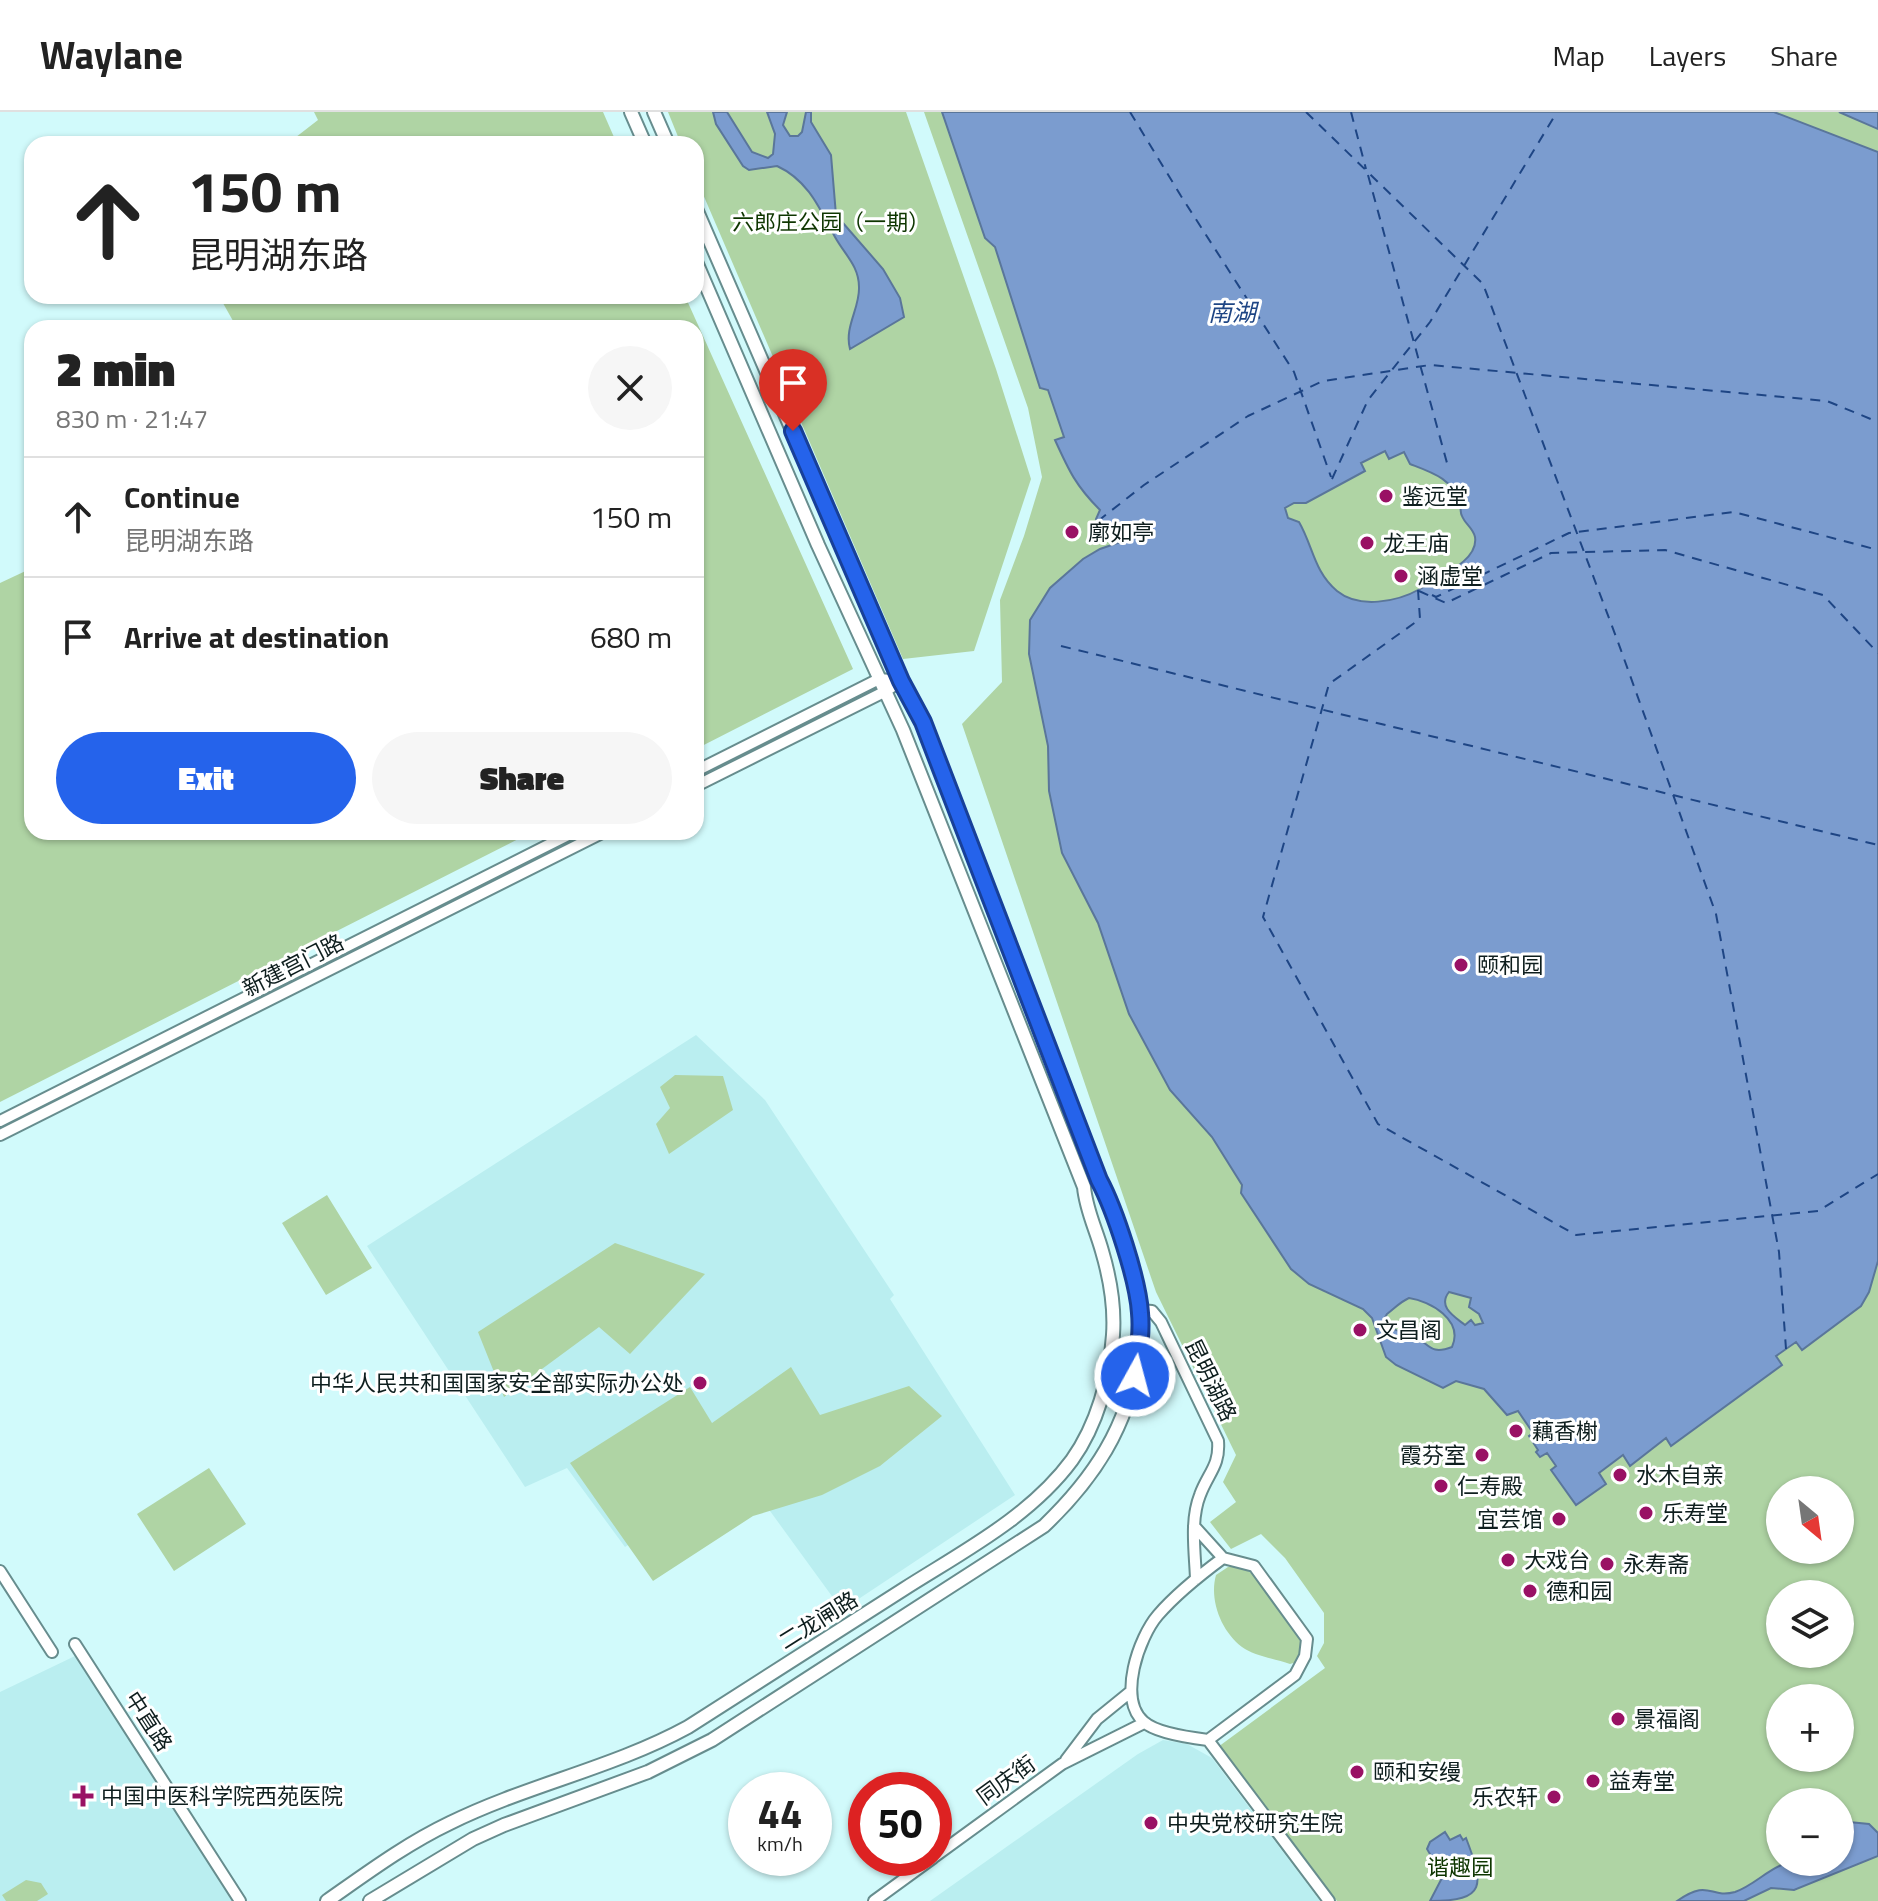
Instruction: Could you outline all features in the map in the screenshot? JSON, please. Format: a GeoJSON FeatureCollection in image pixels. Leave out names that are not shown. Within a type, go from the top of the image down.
{"type":"FeatureCollection","features":[{"type":"Feature","properties":{"kind":"main road"},"geometry":{"type":"LineString","coordinates":[[631,112],[642,136]]}},
{"type":"Feature","properties":{"kind":"main road"},"geometry":{"type":"LineString","coordinates":[[654,112],[664,136]]}},
{"type":"Feature","properties":{"kind":"main road","name":"二龙闸路"},"geometry":{"type":"LineString","coordinates":[[370,1901],[437,1858],[484,1834],[648,1772],[696,1748],[963,1580],[1044,1526],[1065,1506],[1089,1477],[1115,1436],[1131,1394],[1140,1333],[1140,1310],[1109,1198],[1099,1180],[923,722],[901,681],[704,227]]}},
{"type":"Feature","properties":{"kind":"main road","name":"二龙闸路"},"geometry":{"type":"LineString","coordinates":[[327,1901],[394,1854],[451,1822],[667,1739],[992,1533],[1041,1496],[1073,1459],[1093,1420],[1109,1374],[1113,1295],[1102,1250],[1085,1205],[1084,1187],[903,730],[704,280]]}},
{"type":"Feature","properties":{"kind":"main road"},"geometry":{"type":"LineString","coordinates":[[911,1585],[923,1603]]}},
{"type":"Feature","properties":{"kind":"street"},"geometry":{"type":"LineString","coordinates":[[704,767],[879,679],[901,681]]}},
{"type":"Feature","properties":{"kind":"street"},"geometry":{"type":"LineString","coordinates":[[704,782],[901,681]]}},
{"type":"Feature","properties":{"kind":"street","name":"新建宫门路"},"geometry":{"type":"LineString","coordinates":[[0,1121],[558,840]]}},
{"type":"Feature","properties":{"kind":"street","name":"新建宫门路"},"geometry":{"type":"LineString","coordinates":[[0,1135],[588,840]]}},
{"type":"Feature","properties":{"kind":"street","name":"昆明湖路"},"geometry":{"type":"LineString","coordinates":[[1140,1310],[1152,1311],[1161,1322],[1218,1441],[1219,1457],[1199,1496],[1194,1526],[1196,1579]]}},
{"type":"Feature","properties":{"kind":"street"},"geometry":{"type":"LineString","coordinates":[[1194,1526],[1223,1558],[1254,1566],[1307,1639],[1305,1656],[1295,1675],[1208,1740],[1186,1737],[1144,1723],[1134,1709],[1129,1693],[1134,1664],[1156,1617],[1223,1558]]}},
{"type":"Feature","properties":{"kind":"street"},"geometry":{"type":"LineString","coordinates":[[0,1571],[50,1653],[0,1580]]}},
{"type":"Feature","properties":{"kind":"street","name":"中直路"},"geometry":{"type":"LineString","coordinates":[[75,1644],[240,1901]]}},
{"type":"Feature","properties":{"kind":"street"},"geometry":{"type":"LineString","coordinates":[[1062,1764],[1097,1719],[1129,1693]]}},
{"type":"Feature","properties":{"kind":"street"},"geometry":{"type":"LineString","coordinates":[[1062,1764],[1144,1723]]}},
{"type":"Feature","properties":{"kind":"street"},"geometry":{"type":"LineString","coordinates":[[1208,1740],[1329,1901]]}},
{"type":"Feature","properties":{"kind":"street","name":"同庆街"},"geometry":{"type":"LineString","coordinates":[[952,1844],[1062,1764]]}},
{"type":"Feature","properties":{"kind":"street","name":"同庆街"},"geometry":{"type":"LineString","coordinates":[[874,1901],[908,1876]]}},
{"type":"Feature","properties":{"kind":"shaded area","name":"中华人民共和国国家安全部实际办公处"},"geometry":{"type":"Polygon","coordinates":[[[696,1035],[765,1100],[894,1295],[890,1299],[1015,1495],[842,1610],[746,1478],[719,1485],[625,1547],[567,1468],[525,1487],[367,1246],[696,1035]]]}},
{"type":"Feature","properties":{"kind":"shaded area","name":"中国中医科学院西苑医院"},"geometry":{"type":"Polygon","coordinates":[[[75,1656],[234,1901],[0,1901],[0,1692],[75,1656]]]}},
{"type":"Feature","properties":{"kind":"shaded area","name":"中央党校研究生院"},"geometry":{"type":"Polygon","coordinates":[[[1163,1740],[1187,1744],[1212,1758],[1320,1901],[930,1901],[1138,1754],[1163,1740]]]}},
{"type":"Feature","properties":{"kind":"green space"},"geometry":{"type":"Polygon","coordinates":[[[314,112],[603,112],[614,136],[297,136],[318,120],[314,112]]]}},
{"type":"Feature","properties":{"kind":"green space","name":"六郎庄公园（一期）"},"geometry":{"type":"Polygon","coordinates":[[[668,112],[906,112],[1031,479],[974,651],[903,659],[704,197],[704,136],[678,136],[668,112]]]}},
{"type":"Feature","properties":{"kind":"green space","name":"颐和园"},"geometry":{"type":"Polygon","coordinates":[[[924,112],[1878,112],[1878,1901],[1337,1901],[1218,1747],[1325,1668],[1317,1656],[1324,1643],[1324,1613],[1285,1558],[1261,1534],[1231,1549],[1210,1522],[1236,1502],[1223,1482],[1236,1455],[1156,1292],[962,724],[1002,682],[1000,600],[1042,477],[1028,408],[924,112]]]}},
{"type":"Feature","properties":{"kind":"green space"},"geometry":{"type":"Polygon","coordinates":[[[224,304],[689,304],[696,320],[232,320],[224,304]]]}},
{"type":"Feature","properties":{"kind":"green space"},"geometry":{"type":"Polygon","coordinates":[[[704,338],[853,669],[704,745],[704,338]]]}},
{"type":"Feature","properties":{"kind":"green space"},"geometry":{"type":"Polygon","coordinates":[[[24,572],[24,840],[516,840],[0,1102],[0,583],[24,572]]]}},
{"type":"Feature","properties":{"kind":"green space"},"geometry":{"type":"Polygon","coordinates":[[[675,1075],[723,1076],[733,1110],[669,1154],[656,1124],[670,1108],[660,1087],[675,1075]]]}},
{"type":"Feature","properties":{"kind":"green space"},"geometry":{"type":"Polygon","coordinates":[[[327,1195],[372,1268],[326,1295],[282,1223],[327,1195]]]}},
{"type":"Feature","properties":{"kind":"green space"},"geometry":{"type":"Polygon","coordinates":[[[615,1243],[705,1274],[630,1354],[599,1327],[504,1397],[478,1332],[615,1243]]]}},
{"type":"Feature","properties":{"kind":"green space"},"geometry":{"type":"Polygon","coordinates":[[[791,1367],[820,1415],[909,1386],[942,1416],[880,1466],[822,1495],[753,1516],[653,1581],[570,1463],[690,1387],[712,1423],[791,1367]]]}},
{"type":"Feature","properties":{"kind":"green space"},"geometry":{"type":"Polygon","coordinates":[[[209,1468],[246,1524],[174,1571],[137,1514],[209,1468]]]}},
{"type":"Feature","properties":{"kind":"green space"},"geometry":{"type":"Polygon","coordinates":[[[1228,1567],[1242,1567],[1254,1575],[1300,1639],[1297,1662],[1290,1664],[1253,1653],[1228,1633],[1218,1614],[1214,1585],[1216,1575],[1228,1567]]]}},
{"type":"Feature","properties":{"kind":"green space"},"geometry":{"type":"Polygon","coordinates":[[[26,1880],[41,1883],[48,1894],[37,1901],[6,1901],[2,1895],[26,1880]]]}},
{"type":"Feature","properties":{"kind":"water"},"geometry":{"type":"Polygon","coordinates":[[[713,112],[727,112],[752,152],[768,158],[773,154],[775,134],[767,112],[787,112],[783,125],[790,136],[798,136],[802,132],[806,112],[811,112],[811,122],[831,155],[836,215],[883,269],[900,298],[904,317],[850,349],[849,333],[859,287],[851,261],[805,187],[777,166],[749,170],[743,166],[716,124],[713,112]]]}},
{"type":"Feature","properties":{"kind":"water","name":"颐和园"},"geometry":{"type":"Polygon","coordinates":[[[942,112],[1774,112],[1878,152],[1878,1261],[1869,1292],[1861,1306],[1802,1350],[1796,1342],[1776,1356],[1782,1365],[1671,1446],[1666,1438],[1630,1466],[1623,1455],[1599,1473],[1606,1484],[1576,1505],[1551,1470],[1556,1466],[1547,1453],[1540,1457],[1536,1452],[1538,1450],[1529,1436],[1533,1433],[1518,1411],[1507,1415],[1484,1389],[1456,1381],[1443,1388],[1396,1365],[1386,1357],[1372,1318],[1363,1309],[1309,1284],[1291,1269],[1241,1193],[1242,1185],[1212,1137],[1170,1090],[1129,1014],[1098,923],[1062,853],[1049,791],[1048,746],[1029,654],[1030,620],[1050,588],[1083,559],[1100,549],[1132,538],[1131,528],[1102,526],[1096,519],[1100,510],[1079,485],[1065,461],[1055,440],[1064,437],[1048,390],[1040,388],[995,247],[985,238],[942,112]],[[1385,451],[1361,463],[1365,471],[1306,503],[1294,503],[1285,508],[1288,518],[1299,522],[1329,584],[1346,597],[1367,602],[1411,594],[1458,566],[1469,556],[1475,544],[1474,534],[1461,515],[1453,488],[1433,474],[1410,464],[1404,452],[1389,459],[1385,451]],[[1449,1292],[1446,1307],[1465,1325],[1471,1320],[1475,1325],[1483,1323],[1479,1314],[1469,1307],[1471,1298],[1449,1292]],[[1409,1298],[1384,1319],[1386,1325],[1395,1330],[1417,1338],[1433,1349],[1452,1347],[1453,1328],[1449,1320],[1426,1303],[1409,1298]]]}},
{"type":"Feature","properties":{"kind":"water"},"geometry":{"type":"Polygon","coordinates":[[[1839,112],[1878,112],[1878,129],[1839,112]]]}},
{"type":"Feature","properties":{"kind":"water"},"geometry":{"type":"Polygon","coordinates":[[[1854,1822],[1869,1824],[1878,1833],[1878,1856],[1854,1866],[1854,1822]]]}},
{"type":"Feature","properties":{"kind":"water"},"geometry":{"type":"Polygon","coordinates":[[[1445,1832],[1450,1840],[1460,1835],[1463,1840],[1466,1838],[1478,1879],[1471,1893],[1462,1898],[1430,1901],[1443,1876],[1427,1849],[1430,1842],[1445,1832]]]}},
{"type":"Feature","properties":{"kind":"water"},"geometry":{"type":"Polygon","coordinates":[[[1766,1875],[1829,1876],[1794,1890],[1771,1888],[1744,1901],[1677,1901],[1696,1891],[1726,1893],[1748,1886],[1766,1875]]]}},
{"type":"Feature","properties":{"kind":"ferry route"},"geometry":{"type":"LineString","coordinates":[[1130,112],[1294,372],[1331,477]]}},
{"type":"Feature","properties":{"kind":"ferry route"},"geometry":{"type":"LineString","coordinates":[[1306,112],[1483,284],[1618,642],[1716,914],[1779,1252],[1786,1349]]}},
{"type":"Feature","properties":{"kind":"ferry route"},"geometry":{"type":"LineString","coordinates":[[1351,112],[1366,169]]}},
{"type":"Feature","properties":{"kind":"ferry route"},"geometry":{"type":"LineString","coordinates":[[1332,479],[1368,400],[1430,322],[1557,112]]}},
{"type":"Feature","properties":{"kind":"ferry route"},"geometry":{"type":"LineString","coordinates":[[1368,175],[1447,463],[1444,466]]}},
{"type":"Feature","properties":{"kind":"ferry route"},"geometry":{"type":"LineString","coordinates":[[1098,521],[1144,485],[1248,416],[1323,381],[1430,365],[1827,401],[1878,422]]}},
{"type":"Feature","properties":{"kind":"ferry route"},"geometry":{"type":"LineString","coordinates":[[1432,595],[1436,597],[1569,533],[1734,512],[1878,550]]}},
{"type":"Feature","properties":{"kind":"ferry route"},"geometry":{"type":"LineString","coordinates":[[1419,591],[1446,603],[1551,553],[1665,550],[1823,595],[1878,653]]}},
{"type":"Feature","properties":{"kind":"ferry route"},"geometry":{"type":"LineString","coordinates":[[1418,590],[1420,619],[1329,684],[1263,917],[1378,1124],[1576,1235],[1818,1211],[1878,1174]]}},
{"type":"Feature","properties":{"kind":"ferry route"},"geometry":{"type":"LineString","coordinates":[[1061,646],[1878,845]]}},
{"type":"Feature","properties":{"kind":"place","name":"鉴远堂"},"geometry":{"type":"Point","coordinates":[1386,496]}},
{"type":"Feature","properties":{"kind":"place","name":"廓如亭"},"geometry":{"type":"Point","coordinates":[1072,532]}},
{"type":"Feature","properties":{"kind":"place","name":"龙王庙"},"geometry":{"type":"Point","coordinates":[1367,543]}},
{"type":"Feature","properties":{"kind":"place","name":"涵虚堂"},"geometry":{"type":"Point","coordinates":[1401,576]}},
{"type":"Feature","properties":{"kind":"place","name":"颐和园"},"geometry":{"type":"Point","coordinates":[1461,965]}},
{"type":"Feature","properties":{"kind":"place","name":"文昌阁"},"geometry":{"type":"Point","coordinates":[1360,1330]}},
{"type":"Feature","properties":{"kind":"place","name":"中华人民共和国国家安全部实际办公处"},"geometry":{"type":"Point","coordinates":[700,1383]}},
{"type":"Feature","properties":{"kind":"place","name":"藕香榭"},"geometry":{"type":"Point","coordinates":[1516,1431]}},
{"type":"Feature","properties":{"kind":"place","name":"霞芬室"},"geometry":{"type":"Point","coordinates":[1482,1455]}},
{"type":"Feature","properties":{"kind":"place","name":"水木自亲"},"geometry":{"type":"Point","coordinates":[1620,1475]}},
{"type":"Feature","properties":{"kind":"place","name":"仁寿殿"},"geometry":{"type":"Point","coordinates":[1441,1486]}},
{"type":"Feature","properties":{"kind":"place","name":"乐寿堂"},"geometry":{"type":"Point","coordinates":[1646,1513]}},
{"type":"Feature","properties":{"kind":"place","name":"宜芸馆"},"geometry":{"type":"Point","coordinates":[1559,1519]}},
{"type":"Feature","properties":{"kind":"place","name":"大戏台"},"geometry":{"type":"Point","coordinates":[1508,1560]}},
{"type":"Feature","properties":{"kind":"place","name":"永寿斋"},"geometry":{"type":"Point","coordinates":[1607,1564]}},
{"type":"Feature","properties":{"kind":"place","name":"德和园"},"geometry":{"type":"Point","coordinates":[1530,1591]}},
{"type":"Feature","properties":{"kind":"place","name":"景福阁"},"geometry":{"type":"Point","coordinates":[1618,1719]}},
{"type":"Feature","properties":{"kind":"place","name":"颐和安缦"},"geometry":{"type":"Point","coordinates":[1357,1772]}},
{"type":"Feature","properties":{"kind":"place","name":"益寿堂"},"geometry":{"type":"Point","coordinates":[1593,1781]}},
{"type":"Feature","properties":{"kind":"place","name":"中国中医科学院西苑医院"},"geometry":{"type":"Point","coordinates":[83,1796]}},
{"type":"Feature","properties":{"kind":"place","name":"乐农轩"},"geometry":{"type":"Point","coordinates":[1554,1797]}},
{"type":"Feature","properties":{"kind":"place","name":"中央党校研究生院"},"geometry":{"type":"Point","coordinates":[1151,1823]}},
{"type":"Feature","properties":{"kind":"route"},"geometry":{"type":"LineString","coordinates":[[793,431],[901,681],[923,722],[1099,1180],[1109,1198],[1140,1310],[1135,1376]]}},
{"type":"Feature","properties":{"kind":"water label","name":"南湖"},"geometry":{"type":"Point","coordinates":[1232,312]}},
{"type":"Feature","properties":{"kind":"park label","name":"谐趣园"},"geometry":{"type":"Point","coordinates":[1460,1867]}}]}
